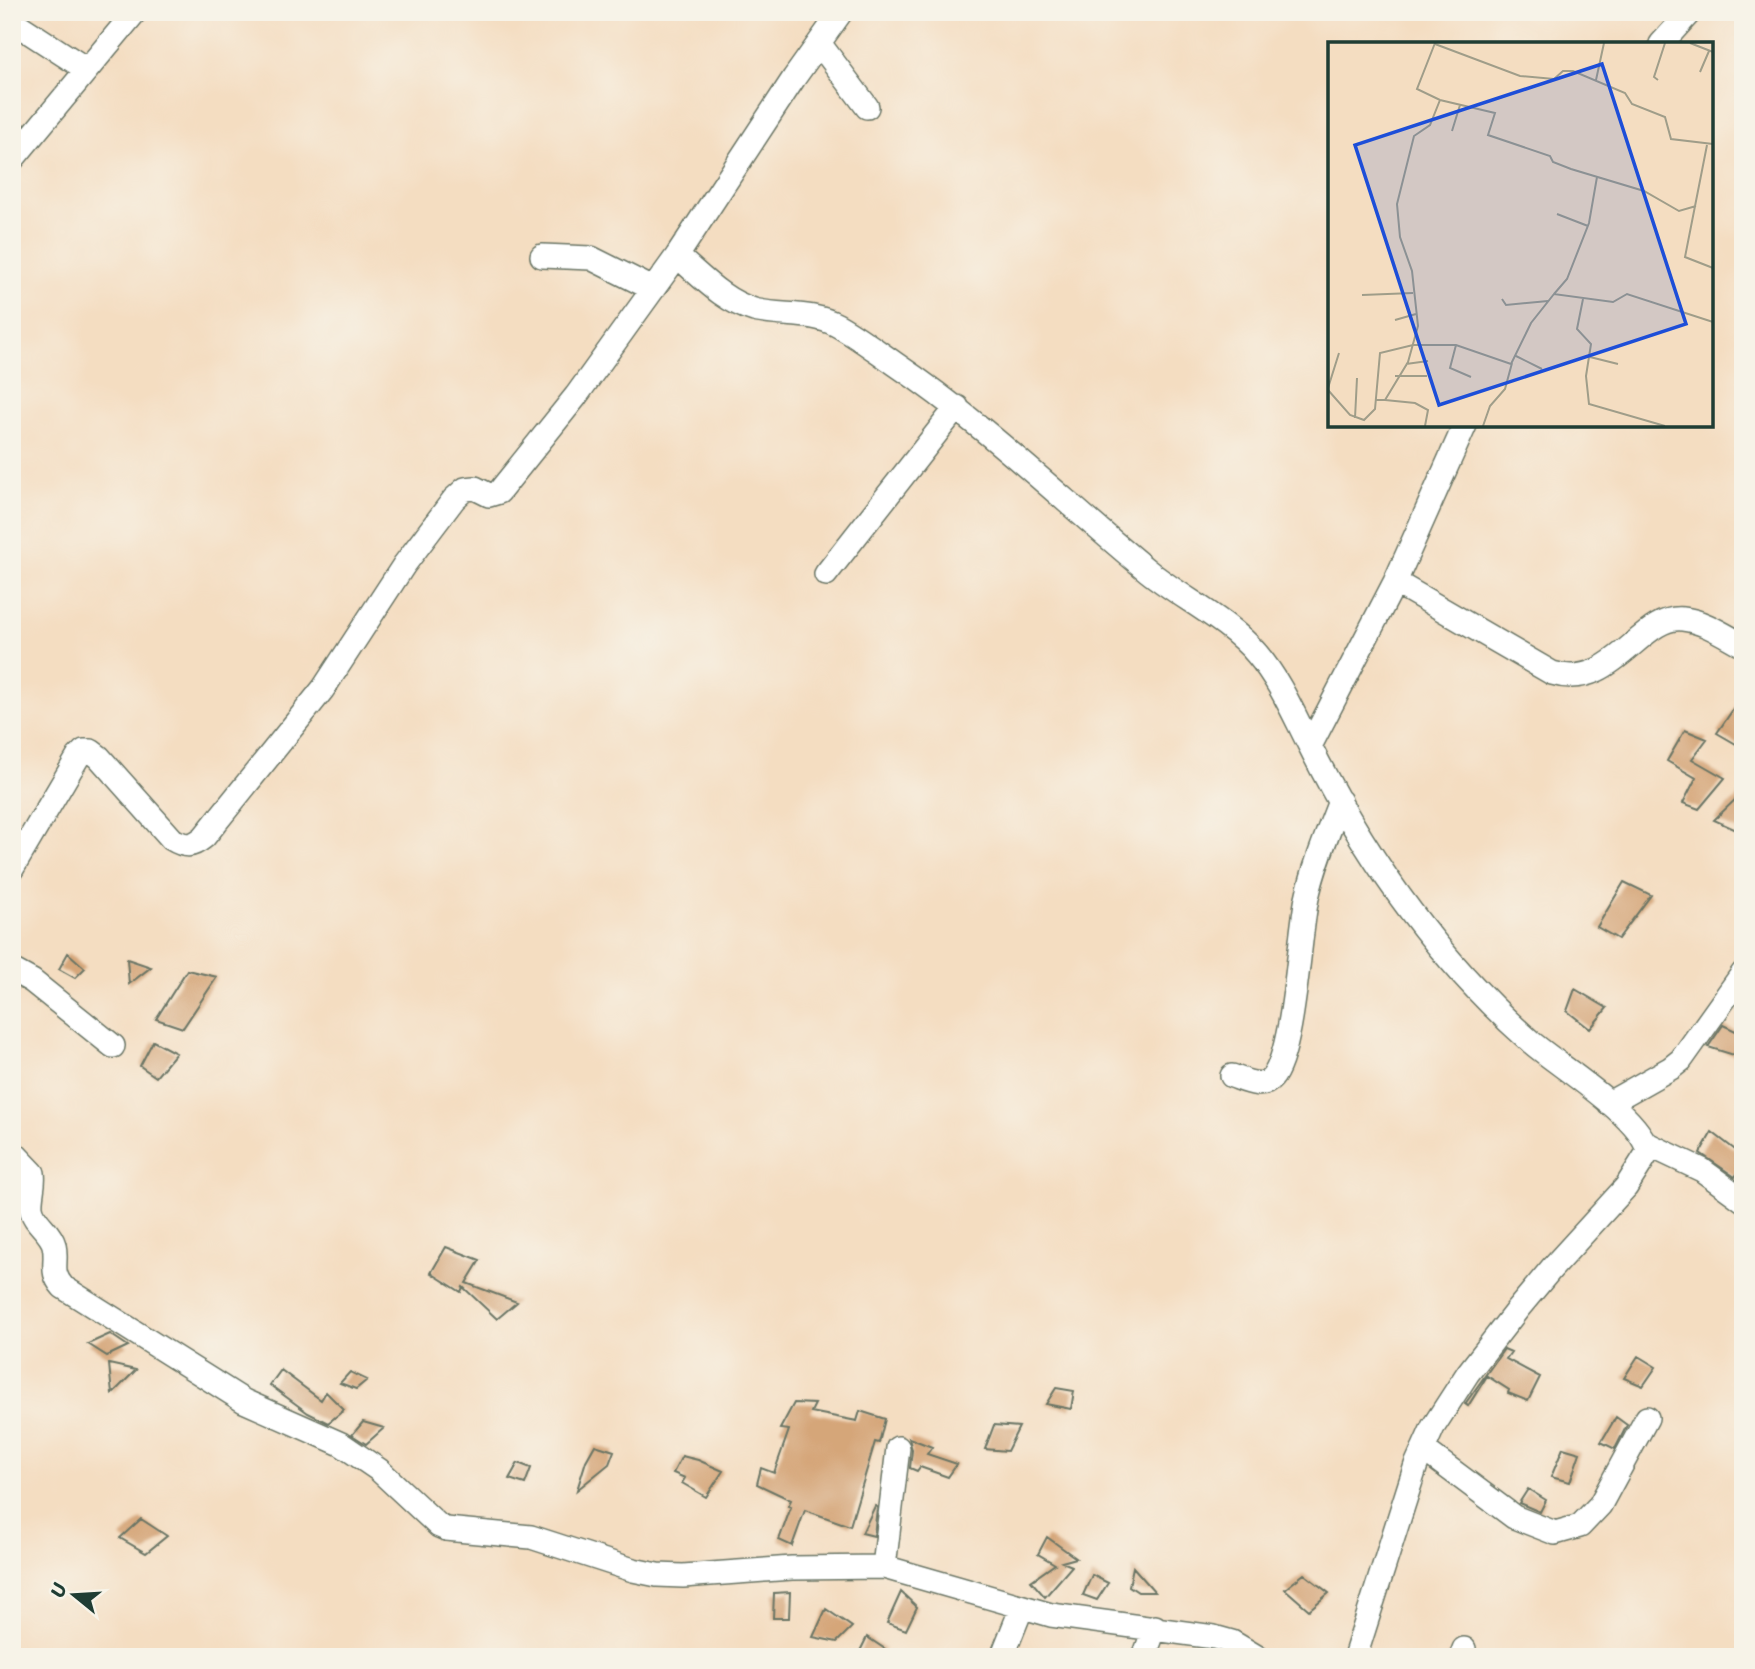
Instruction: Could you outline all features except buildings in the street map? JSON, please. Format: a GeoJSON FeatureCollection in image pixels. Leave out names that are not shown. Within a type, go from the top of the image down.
{"type":"FeatureCollection","features":[{"type":"Feature","properties":{"kind":"street"},"geometry":{"type":"LineString","coordinates":[[12,160],[135,12]]}},
{"type":"Feature","properties":{"kind":"street"},"geometry":{"type":"LineString","coordinates":[[12,869],[84,751],[91,751],[99,757],[172,839],[183,845],[194,845],[204,837],[323,689],[404,565],[454,499],[465,489],[475,488],[489,495],[499,492],[576,396],[677,256],[794,78],[841,12]]}},
{"type":"Feature","properties":{"kind":"street"},"geometry":{"type":"LineString","coordinates":[[1663,42],[1690,12]]}},
{"type":"Feature","properties":{"kind":"street"},"geometry":{"type":"LineString","coordinates":[[12,21],[86,69]]}},
{"type":"Feature","properties":{"kind":"street"},"geometry":{"type":"LineString","coordinates":[[819,43],[867,107]]}},
{"type":"Feature","properties":{"kind":"street"},"geometry":{"type":"LineString","coordinates":[[542,256],[591,258],[653,289]]}},
{"type":"Feature","properties":{"kind":"street"},"geometry":{"type":"LineString","coordinates":[[677,256],[725,297],[739,305],[757,310],[809,316],[836,324],[957,407],[1149,571],[1239,636],[1274,677],[1340,801],[1383,872],[1436,944],[1511,1024],[1554,1062],[1635,1125],[1647,1144],[1648,1152],[1637,1172],[1517,1310],[1448,1401],[1423,1449],[1355,1657]]}},
{"type":"Feature","properties":{"kind":"street"},"geometry":{"type":"LineString","coordinates":[[826,573],[957,407]]}},
{"type":"Feature","properties":{"kind":"street"},"geometry":{"type":"LineString","coordinates":[[1310,746],[1395,582],[1464,427]]}},
{"type":"Feature","properties":{"kind":"street"},"geometry":{"type":"LineString","coordinates":[[1395,582],[1552,673],[1565,677],[1586,675],[1606,665],[1660,623],[1672,618],[1699,622],[1743,645]]}},
{"type":"Feature","properties":{"kind":"street"},"geometry":{"type":"LineString","coordinates":[[1232,1076],[1259,1084],[1266,1083],[1272,1078],[1281,1060],[1307,900],[1322,847],[1340,801]]}},
{"type":"Feature","properties":{"kind":"street"},"geometry":{"type":"LineString","coordinates":[[12,970],[32,981],[113,1046]]}},
{"type":"Feature","properties":{"kind":"street"},"geometry":{"type":"LineString","coordinates":[[1609,1103],[1681,1060],[1743,973]]}},
{"type":"Feature","properties":{"kind":"street"},"geometry":{"type":"LineString","coordinates":[[1647,1144],[1702,1170],[1743,1200]]}},
{"type":"Feature","properties":{"kind":"street"},"geometry":{"type":"LineString","coordinates":[[12,1151],[33,1173],[31,1208],[37,1221],[52,1240],[54,1274],[64,1287],[244,1401],[341,1444],[379,1471],[439,1526],[454,1531],[531,1537],[633,1570],[657,1574],[683,1576],[792,1568],[884,1567],[1068,1618],[1155,1627],[1214,1637],[1232,1642],[1257,1657]]}},
{"type":"Feature","properties":{"kind":"street"},"geometry":{"type":"LineString","coordinates":[[1423,1449],[1514,1517],[1555,1533],[1580,1526],[1600,1504],[1647,1418]]}},
{"type":"Feature","properties":{"kind":"street"},"geometry":{"type":"LineString","coordinates":[[884,1567],[898,1448]]}},
{"type":"Feature","properties":{"kind":"street"},"geometry":{"type":"LineString","coordinates":[[1002,1657],[1021,1607]]}},
{"type":"Feature","properties":{"kind":"street"},"geometry":{"type":"LineString","coordinates":[[1144,1657],[1155,1627]]}}]}
